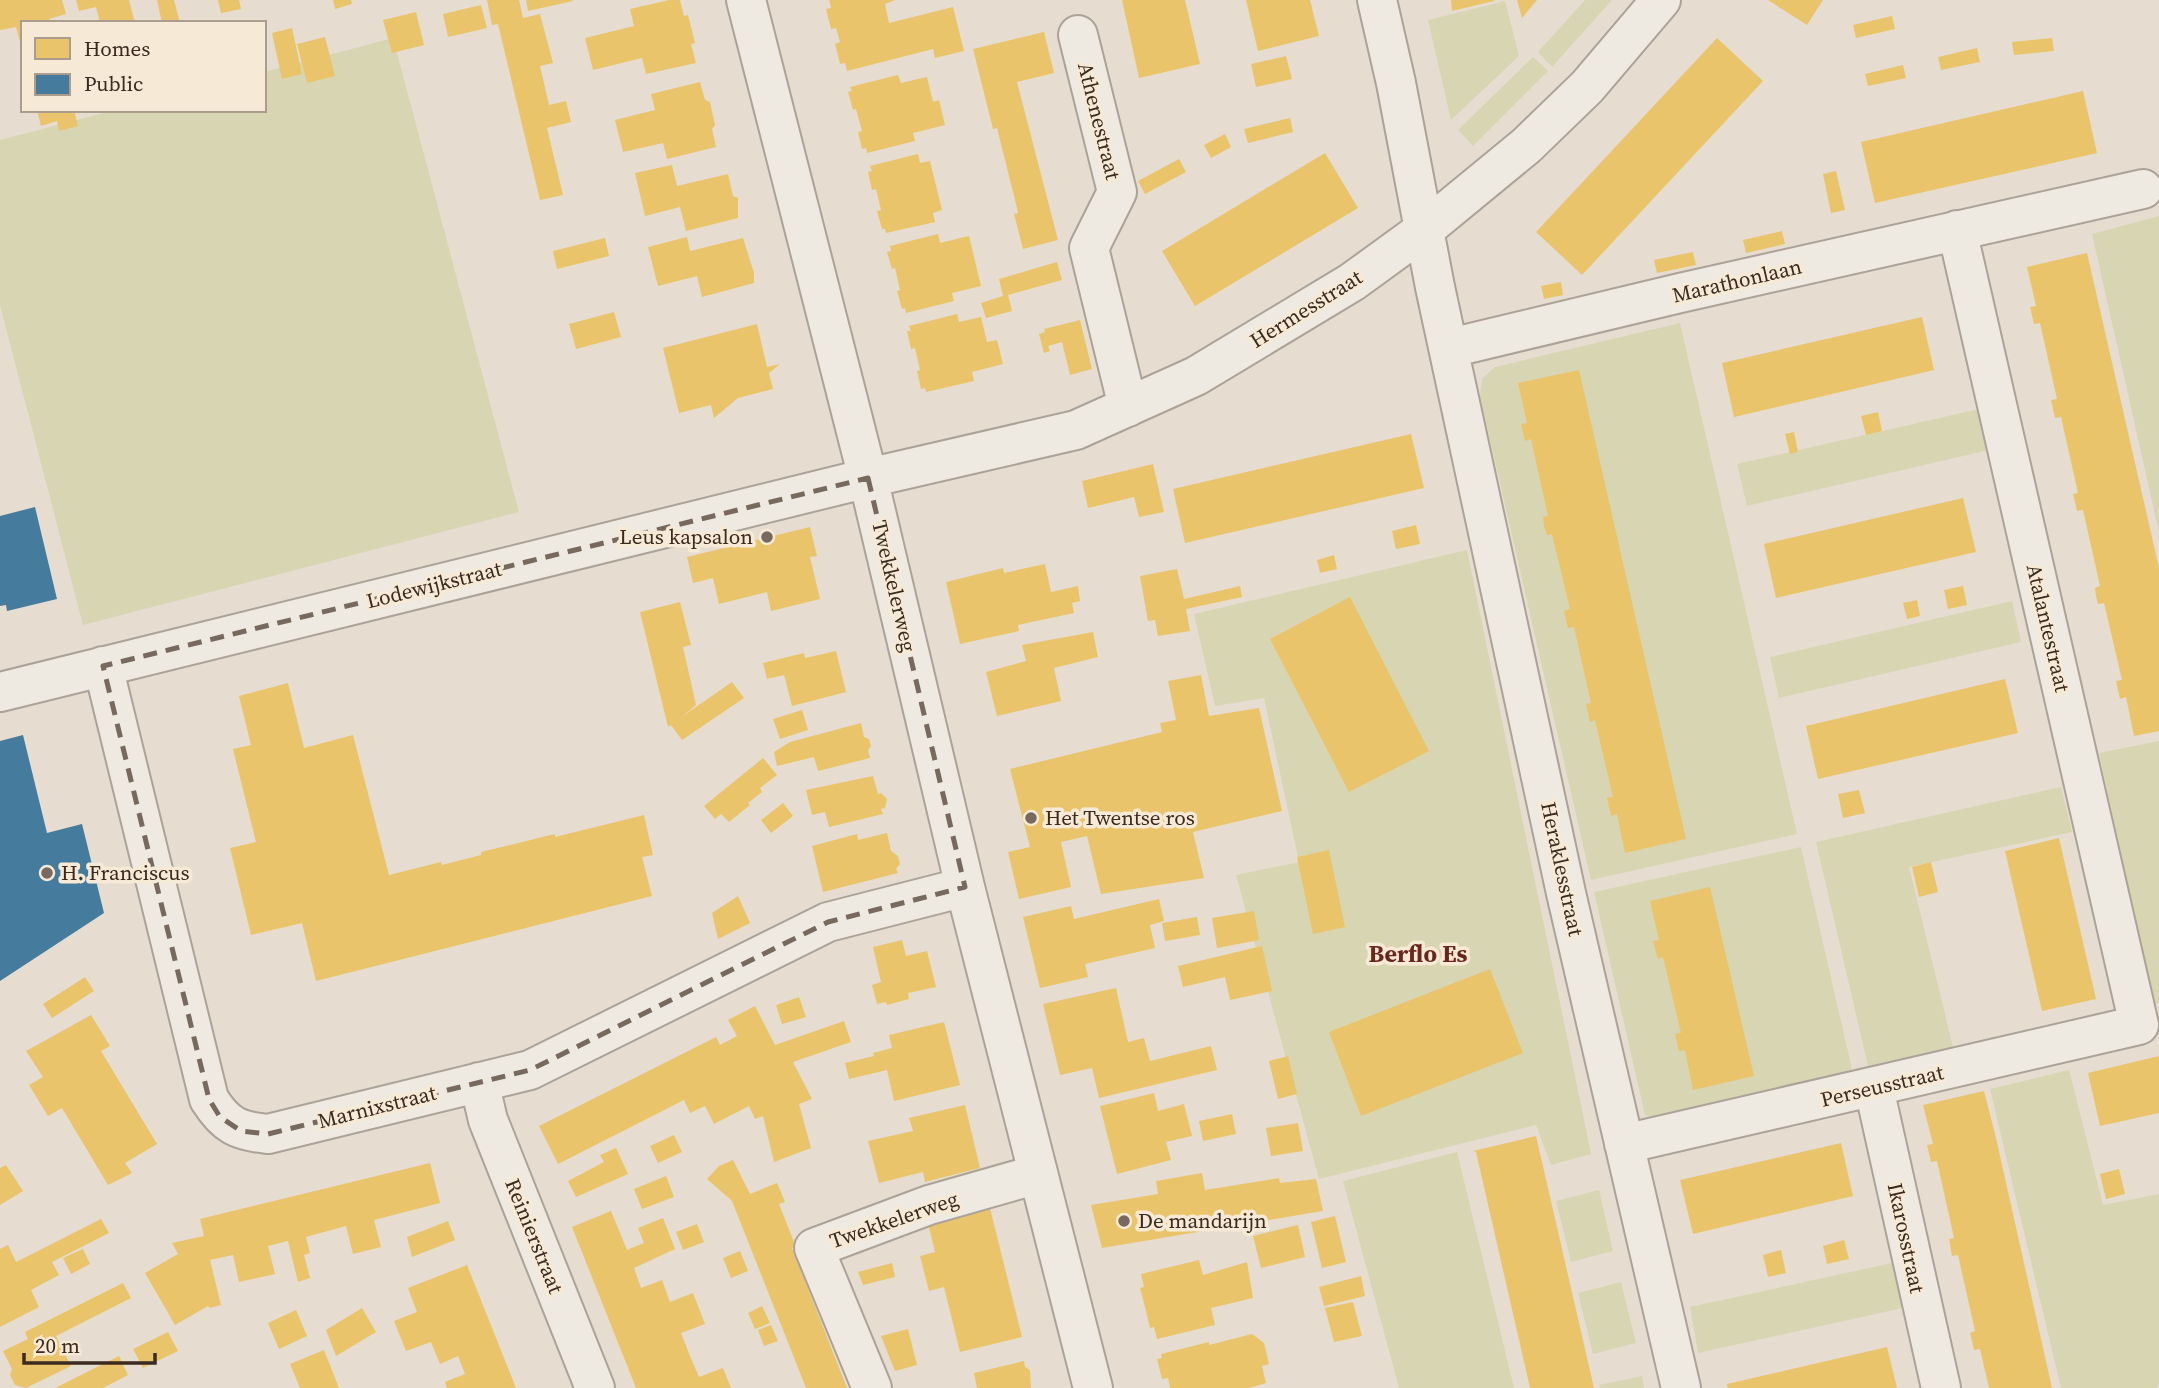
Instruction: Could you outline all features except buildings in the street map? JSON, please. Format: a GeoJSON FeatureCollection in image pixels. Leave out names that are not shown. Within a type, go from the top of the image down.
{"type":"FeatureCollection","features":[{"type":"Feature","properties":{"kind":"street","name":"Twekkelerweg"},"geometry":{"type":"LineString","coordinates":[[746,0],[868,478],[965,887],[1093,1388]]}},
{"type":"Feature","properties":{"kind":"street"},"geometry":{"type":"LineString","coordinates":[[1377,0],[1435,287],[1450,348]]}},
{"type":"Feature","properties":{"kind":"street","name":"Hermesstraat"},"geometry":{"type":"LineString","coordinates":[[868,478],[1076,430],[1196,376],[1279,328],[1352,282],[1425,229],[1526,146],[1587,87],[1661,0]]}},
{"type":"Feature","properties":{"kind":"street","name":"Athenestraat"},"geometry":{"type":"LineString","coordinates":[[1077,35],[1116,192],[1089,248],[1128,407]]}},
{"type":"Feature","properties":{"kind":"street","name":"Marathonlaan"},"geometry":{"type":"LineString","coordinates":[[1450,348],[1957,230],[2143,190]]}},
{"type":"Feature","properties":{"kind":"street","name":"Atalantestraat"},"geometry":{"type":"LineString","coordinates":[[1957,230],[2139,1026]]}},
{"type":"Feature","properties":{"kind":"street","name":"Heraklesstraat"},"geometry":{"type":"LineString","coordinates":[[1450,348],[1566,893],[1681,1388]]}},
{"type":"Feature","properties":{"kind":"street","name":"Lodewijkstraat"},"geometry":{"type":"LineString","coordinates":[[0,692],[868,478]]}},
{"type":"Feature","properties":{"kind":"street","name":"Marnixstraat"},"geometry":{"type":"LineString","coordinates":[[103,666],[209,1099],[220,1117],[241,1131],[268,1134],[530,1070],[828,922],[965,887]]}},
{"type":"Feature","properties":{"kind":"street","name":"Perseusstraat"},"geometry":{"type":"LineString","coordinates":[[1624,1144],[2139,1026]]}},
{"type":"Feature","properties":{"kind":"street","name":"Reinierstraat"},"geometry":{"type":"LineString","coordinates":[[479,1082],[488,1120],[595,1388]]}},
{"type":"Feature","properties":{"kind":"street","name":"Ikarosstraat"},"geometry":{"type":"LineString","coordinates":[[1874,1088],[1941,1388]]}},
{"type":"Feature","properties":{"kind":"street","name":"Twekkelerweg"},"geometry":{"type":"LineString","coordinates":[[872,1388],[814,1248],[929,1205],[1038,1174]]}},
{"type":"Feature","properties":{"kind":"highlighted area"},"geometry":{"type":"Polygon","coordinates":[[[868,478],[965,887],[828,922],[530,1070],[268,1134],[241,1131],[220,1117],[209,1099],[103,666],[868,478]]]}},
{"type":"Feature","properties":{"kind":"shaded area"},"geometry":{"type":"Polygon","coordinates":[[[1585,0],[1612,0],[1552,67],[1538,52],[1585,0]]]}},
{"type":"Feature","properties":{"kind":"shaded area"},"geometry":{"type":"Polygon","coordinates":[[[1505,1],[1519,56],[1451,120],[1428,20],[1505,1]]]}},
{"type":"Feature","properties":{"kind":"shaded area"},"geometry":{"type":"Polygon","coordinates":[[[393,38],[519,512],[83,625],[0,305],[0,140],[107,112],[266,112],[266,71],[393,38]]]}},
{"type":"Feature","properties":{"kind":"shaded area"},"geometry":{"type":"Polygon","coordinates":[[[1533,57],[1548,71],[1473,146],[1458,130],[1533,57]]]}},
{"type":"Feature","properties":{"kind":"shaded area"},"geometry":{"type":"Polygon","coordinates":[[[2159,216],[2159,532],[2092,234],[2159,216]]]}},
{"type":"Feature","properties":{"kind":"shaded area"},"geometry":{"type":"Polygon","coordinates":[[[1680,323],[1797,834],[1591,880],[1480,396],[1482,379],[1495,367],[1680,323]]]}},
{"type":"Feature","properties":{"kind":"shaded area"},"geometry":{"type":"Polygon","coordinates":[[[1979,409],[1989,450],[1747,506],[1737,464],[1979,409]]]}},
{"type":"Feature","properties":{"kind":"shaded area"},"geometry":{"type":"Polygon","coordinates":[[[1467,550],[1591,1154],[1551,1165],[1536,1125],[1319,1179],[1236,875],[1299,862],[1264,698],[1215,706],[1194,614],[1467,550]]]}},
{"type":"Feature","properties":{"kind":"shaded area"},"geometry":{"type":"Polygon","coordinates":[[[2012,601],[2021,642],[1779,698],[1770,657],[2012,601]]]}},
{"type":"Feature","properties":{"kind":"shaded area"},"geometry":{"type":"Polygon","coordinates":[[[2159,741],[2159,1003],[2154,1004],[2099,753],[2159,741]]]}},
{"type":"Feature","properties":{"kind":"shaded area"},"geometry":{"type":"Polygon","coordinates":[[[2061,787],[2072,832],[1909,867],[1953,1047],[1868,1066],[1816,842],[2061,787]]]}},
{"type":"Feature","properties":{"kind":"shaded area"},"geometry":{"type":"Polygon","coordinates":[[[1801,847],[1854,1078],[1661,1120],[1645,1115],[1594,892],[1801,847]]]}},
{"type":"Feature","properties":{"kind":"shaded area"},"geometry":{"type":"Polygon","coordinates":[[[2069,1070],[2103,1205],[2159,1194],[2157,1388],[2061,1388],[1990,1089],[2069,1070]]]}},
{"type":"Feature","properties":{"kind":"shaded area"},"geometry":{"type":"Polygon","coordinates":[[[1457,1152],[1514,1388],[1399,1388],[1343,1181],[1457,1152]]]}},
{"type":"Feature","properties":{"kind":"shaded area"},"geometry":{"type":"Polygon","coordinates":[[[1599,1190],[1613,1251],[1571,1262],[1556,1201],[1599,1190]]]}},
{"type":"Feature","properties":{"kind":"shaded area"},"geometry":{"type":"Polygon","coordinates":[[[1892,1263],[1903,1308],[1698,1353],[1690,1307],[1892,1263]]]}},
{"type":"Feature","properties":{"kind":"shaded area"},"geometry":{"type":"Polygon","coordinates":[[[1621,1282],[1636,1343],[1593,1354],[1578,1293],[1621,1282]]]}},
{"type":"Feature","properties":{"kind":"shaded area"},"geometry":{"type":"Polygon","coordinates":[[[1642,1376],[1644,1388],[1600,1388],[1599,1385],[1642,1376]]]}},
{"type":"Feature","properties":{"kind":"place","name":"Leus kapsalon"},"geometry":{"type":"Point","coordinates":[767,537]}},
{"type":"Feature","properties":{"kind":"place","name":"Het Twentse ros"},"geometry":{"type":"Point","coordinates":[1031,818]}},
{"type":"Feature","properties":{"kind":"place","name":"H. Franciscus"},"geometry":{"type":"Point","coordinates":[47,873]}},
{"type":"Feature","properties":{"kind":"place","name":"De mandarijn"},"geometry":{"type":"Point","coordinates":[1124,1221]}},
{"type":"Feature","properties":{"kind":"district","name":"Berflo Es"},"geometry":{"type":"Point","coordinates":[1418,954]}}]}
